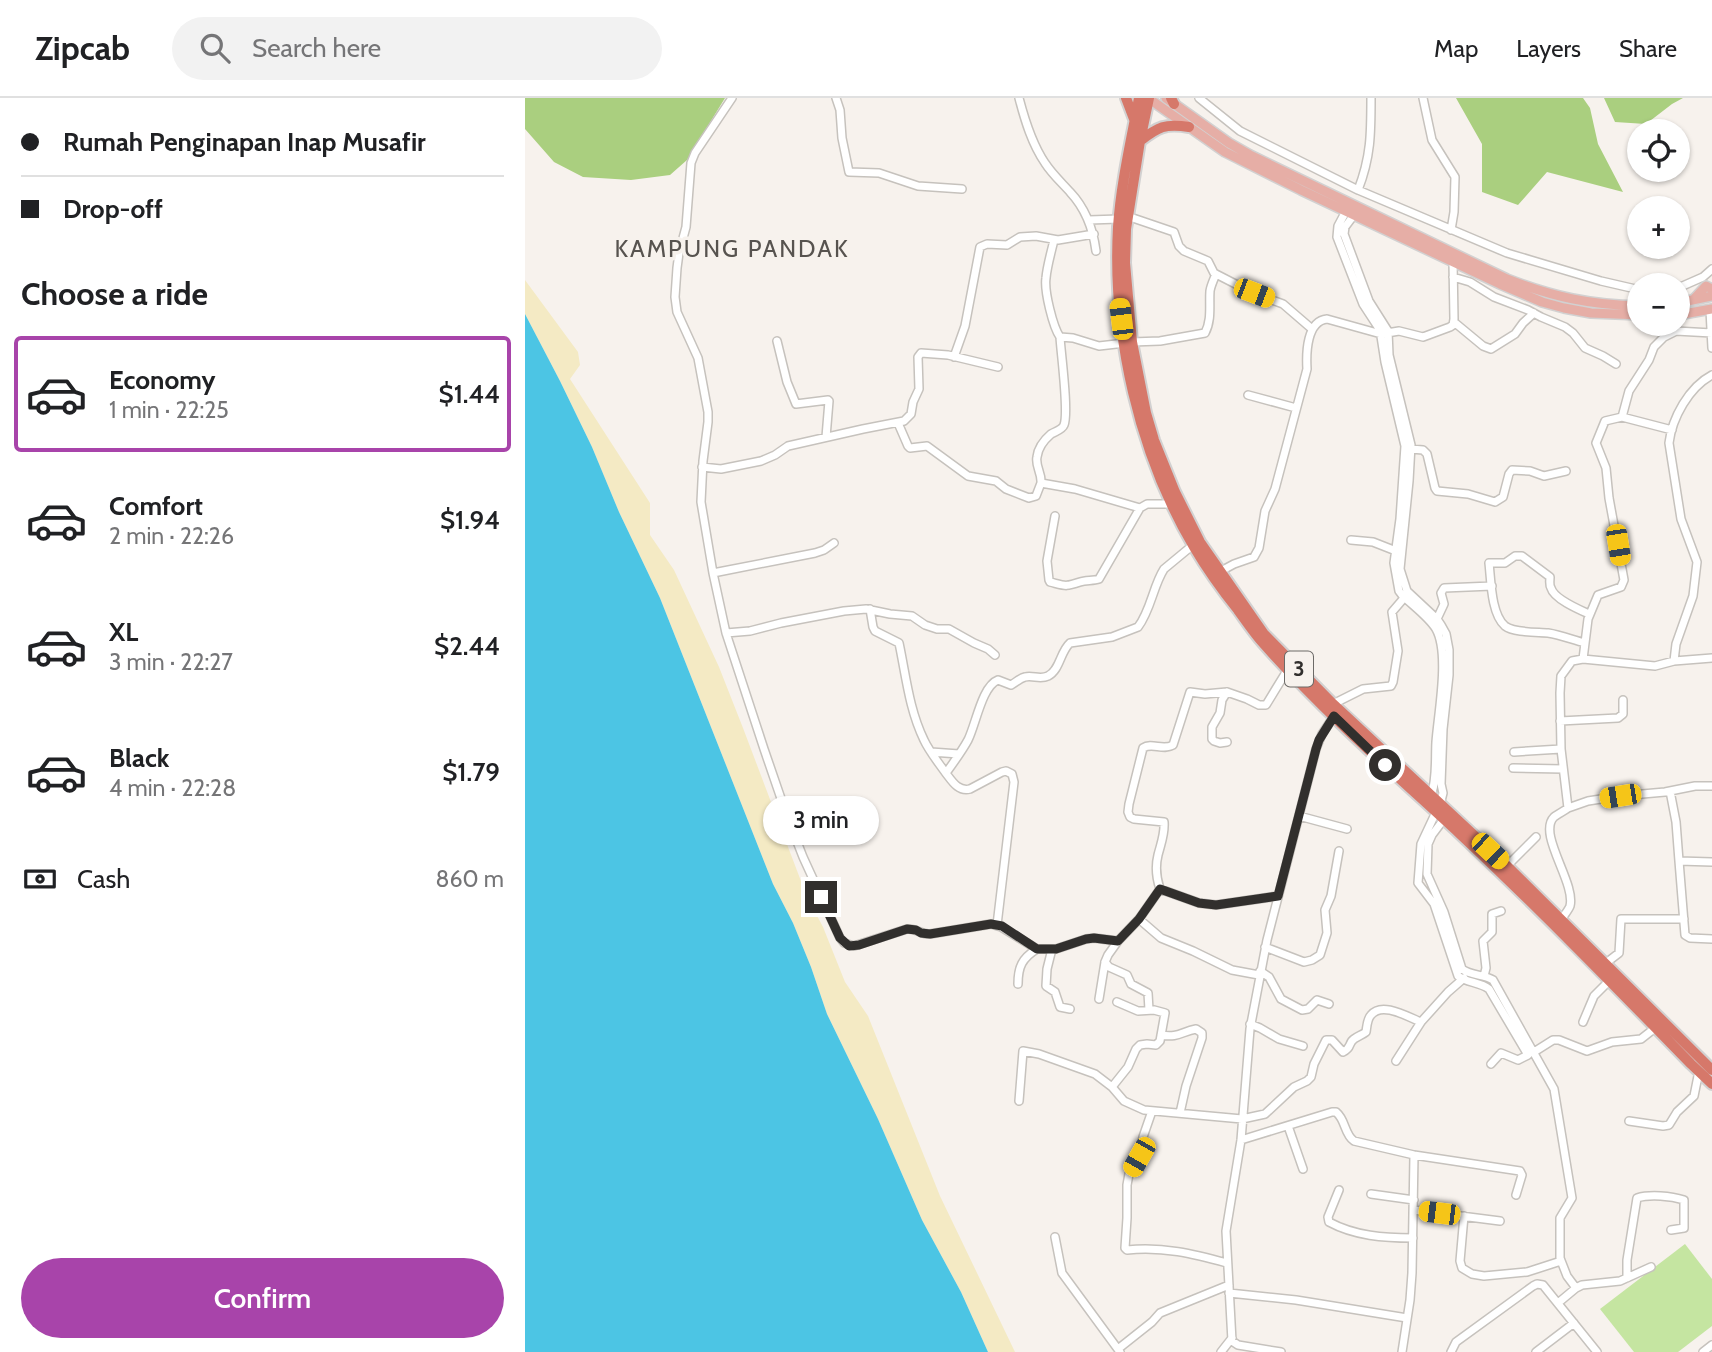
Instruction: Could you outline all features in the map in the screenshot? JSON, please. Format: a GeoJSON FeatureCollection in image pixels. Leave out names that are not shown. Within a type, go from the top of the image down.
{"type":"FeatureCollection","features":[{"type":"Feature","properties":{"kind":"highway"},"geometry":{"type":"LineString","coordinates":[[1126,98],[1135,122]]}},
{"type":"Feature","properties":{"kind":"highway","name":"3"},"geometry":{"type":"LineString","coordinates":[[1139,98],[1125,170],[1123,217],[1128,343],[1138,415],[1172,504],[1193,545],[1211,575],[1262,642],[1288,669],[1431,796],[1440,812],[1507,866],[1599,962],[1609,981],[1712,1084]]}},
{"type":"Feature","properties":{"kind":"highway","name":"3"},"geometry":{"type":"LineString","coordinates":[[1123,217],[1149,98]]}},
{"type":"Feature","properties":{"kind":"highway"},"geometry":{"type":"LineString","coordinates":[[1140,141],[1163,126],[1189,127]]}},
{"type":"Feature","properties":{"kind":"highway","name":"3"},"geometry":{"type":"LineString","coordinates":[[1128,343],[1154,440],[1187,517],[1200,542],[1264,634],[1333,710],[1712,1070]]}},
{"type":"Feature","properties":{"kind":"main road"},"geometry":{"type":"LineString","coordinates":[[1149,98],[1225,152],[1527,296],[1591,313],[1627,314]]}},
{"type":"Feature","properties":{"kind":"main road"},"geometry":{"type":"LineString","coordinates":[[1170,100],[1230,143],[1274,168],[1507,279],[1579,301],[1627,306]]}},
{"type":"Feature","properties":{"kind":"main road"},"geometry":{"type":"LineString","coordinates":[[1690,300],[1709,291]]}},
{"type":"Feature","properties":{"kind":"main road"},"geometry":{"type":"LineString","coordinates":[[1690,313],[1711,309]]}},
{"type":"Feature","properties":{"kind":"street"},"geometry":{"type":"LineString","coordinates":[[732,98],[692,160],[686,226],[677,268],[677,312],[698,358],[708,412],[701,502],[726,633],[803,857],[840,938],[849,946],[907,929],[930,934],[991,924],[1037,949],[1052,949],[1094,938],[1118,941]]}},
{"type":"Feature","properties":{"kind":"street"},"geometry":{"type":"LineString","coordinates":[[836,98],[849,172],[879,173],[918,186],[962,189]]}},
{"type":"Feature","properties":{"kind":"street"},"geometry":{"type":"LineString","coordinates":[[1019,98],[1031,138],[1045,163],[1072,194],[1089,220],[1096,251]]}},
{"type":"Feature","properties":{"kind":"street"},"geometry":{"type":"LineString","coordinates":[[1199,98],[1240,131],[1358,190],[1507,253],[1627,287]]}},
{"type":"Feature","properties":{"kind":"street"},"geometry":{"type":"LineString","coordinates":[[1358,190],[1371,145],[1371,98]]}},
{"type":"Feature","properties":{"kind":"street"},"geometry":{"type":"LineString","coordinates":[[1423,98],[1432,140],[1455,177],[1451,230]]}},
{"type":"Feature","properties":{"kind":"street"},"geometry":{"type":"LineString","coordinates":[[1350,213],[1344,234],[1369,301],[1386,327],[1385,362],[1405,446],[1394,570],[1399,591],[1436,629],[1442,652],[1434,787],[1431,796]]}},
{"type":"Feature","properties":{"kind":"street"},"geometry":{"type":"LineString","coordinates":[[1089,220],[1123,217],[1174,232],[1179,246],[1207,261],[1216,274],[1283,304],[1312,329]]}},
{"type":"Feature","properties":{"kind":"street"},"geometry":{"type":"LineString","coordinates":[[954,357],[965,326],[980,247],[986,244],[1007,245],[1020,237],[1036,236],[1054,240],[1094,234]]}},
{"type":"Feature","properties":{"kind":"street"},"geometry":{"type":"LineString","coordinates":[[898,423],[910,448],[927,446],[968,476],[996,481],[1006,489],[1029,498],[1036,496],[1041,482],[1036,459],[1039,449],[1064,424],[1060,338],[1055,330],[1046,285],[1054,240]]}},
{"type":"Feature","properties":{"kind":"street"},"geometry":{"type":"LineString","coordinates":[[1221,572],[1257,554],[1265,511],[1275,489],[1307,369],[1312,329],[1318,321],[1327,319],[1385,334],[1399,331],[1428,336],[1450,327],[1454,321],[1453,262]]}},
{"type":"Feature","properties":{"kind":"street"},"geometry":{"type":"LineString","coordinates":[[1690,289],[1709,291],[1712,269]]}},
{"type":"Feature","properties":{"kind":"street"},"geometry":{"type":"LineString","coordinates":[[1060,338],[1073,338],[1099,346],[1165,341],[1202,334],[1206,331],[1211,306],[1211,287],[1216,274]]}},
{"type":"Feature","properties":{"kind":"street"},"geometry":{"type":"LineString","coordinates":[[1453,277],[1558,324],[1573,333],[1585,348],[1616,365]]}},
{"type":"Feature","properties":{"kind":"street"},"geometry":{"type":"LineString","coordinates":[[1558,324],[1564,308]]}},
{"type":"Feature","properties":{"kind":"street"},"geometry":{"type":"LineString","coordinates":[[1711,309],[1712,348]]}},
{"type":"Feature","properties":{"kind":"street"},"geometry":{"type":"LineString","coordinates":[[1454,321],[1491,349],[1515,334],[1534,313]]}},
{"type":"Feature","properties":{"kind":"street"},"geometry":{"type":"LineString","coordinates":[[1694,332],[1711,326]]}},
{"type":"Feature","properties":{"kind":"street"},"geometry":{"type":"LineString","coordinates":[[1622,417],[1629,391],[1657,343],[1677,331],[1712,333]]}},
{"type":"Feature","properties":{"kind":"street"},"geometry":{"type":"LineString","coordinates":[[1385,334],[1411,449],[1400,569],[1407,591],[1437,619],[1446,634],[1449,650],[1441,784],[1443,793],[1440,812],[1428,844],[1426,874],[1444,912],[1465,976],[1489,989],[1528,1055],[1518,1060],[1501,1052],[1491,1063]]}},
{"type":"Feature","properties":{"kind":"street"},"geometry":{"type":"LineString","coordinates":[[777,341],[787,382],[796,404],[829,401],[826,437]]}},
{"type":"Feature","properties":{"kind":"street"},"geometry":{"type":"LineString","coordinates":[[702,467],[721,469],[761,461],[785,447],[904,421],[911,414],[919,389],[919,355],[925,353],[954,357],[998,367]]}},
{"type":"Feature","properties":{"kind":"street"},"geometry":{"type":"LineString","coordinates":[[1674,662],[1676,644],[1693,596],[1697,562],[1681,519],[1669,443],[1684,401],[1712,375]]}},
{"type":"Feature","properties":{"kind":"street"},"geometry":{"type":"LineString","coordinates":[[1248,395],[1296,408]]}},
{"type":"Feature","properties":{"kind":"street"},"geometry":{"type":"LineString","coordinates":[[1284,406],[1293,418]]}},
{"type":"Feature","properties":{"kind":"street"},"geometry":{"type":"LineString","coordinates":[[1584,659],[1589,614],[1598,596],[1616,590],[1623,584],[1606,468],[1596,443],[1605,421],[1622,417],[1672,430]]}},
{"type":"Feature","properties":{"kind":"street"},"geometry":{"type":"LineString","coordinates":[[1411,449],[1423,450],[1427,454],[1437,491],[1468,494],[1495,502],[1503,497],[1512,470],[1530,471],[1543,476],[1566,471]]}},
{"type":"Feature","properties":{"kind":"street"},"geometry":{"type":"LineString","coordinates":[[1041,482],[1076,489],[1140,508]]}},
{"type":"Feature","properties":{"kind":"street"},"geometry":{"type":"LineString","coordinates":[[1055,516],[1047,561],[1049,580],[1071,586],[1098,579],[1140,508],[1147,504],[1172,504]]}},
{"type":"Feature","properties":{"kind":"street"},"geometry":{"type":"LineString","coordinates":[[1350,540],[1373,542],[1396,551]]}},
{"type":"Feature","properties":{"kind":"street"},"geometry":{"type":"LineString","coordinates":[[713,573],[815,553],[834,543]]}},
{"type":"Feature","properties":{"kind":"street"},"geometry":{"type":"LineString","coordinates":[[946,773],[970,735],[985,693],[992,682],[998,680],[1014,685],[1022,677],[1048,676],[1070,643],[1112,637],[1138,627],[1154,596],[1161,573],[1193,545]]}},
{"type":"Feature","properties":{"kind":"street"},"geometry":{"type":"LineString","coordinates":[[1585,643],[1548,633],[1507,628],[1495,609],[1489,563],[1506,563],[1515,556],[1522,556],[1550,577],[1550,587],[1554,593],[1571,606],[1589,614]]}},
{"type":"Feature","properties":{"kind":"street"},"geometry":{"type":"LineString","coordinates":[[1437,619],[1444,604],[1441,593],[1444,587],[1492,586]]}},
{"type":"Feature","properties":{"kind":"street"},"geometry":{"type":"LineString","coordinates":[[1281,1352],[1238,1345],[1231,1338],[1226,1231],[1241,1140],[1250,1024],[1265,947],[1319,740],[1333,710],[1363,689],[1391,686],[1398,651],[1392,612],[1404,598]]}},
{"type":"Feature","properties":{"kind":"street"},"geometry":{"type":"LineString","coordinates":[[726,633],[750,631],[849,610],[870,609],[915,617],[925,625],[949,629],[995,655]]}},
{"type":"Feature","properties":{"kind":"street"},"geometry":{"type":"LineString","coordinates":[[870,609],[876,631],[899,643],[911,706],[923,737],[957,787],[971,789],[1002,772],[1012,774],[1014,782],[997,925]]}},
{"type":"Feature","properties":{"kind":"street"},"geometry":{"type":"LineString","coordinates":[[1568,808],[1561,749],[1560,693],[1562,676],[1572,661],[1584,659],[1655,666],[1712,658]]}},
{"type":"Feature","properties":{"kind":"street"},"geometry":{"type":"LineString","coordinates":[[1100,999],[1105,962],[1118,941],[1139,919],[1160,889],[1156,864],[1164,836],[1164,822],[1134,819],[1128,812],[1143,748],[1173,746],[1190,692],[1227,692],[1259,705],[1266,705],[1288,669]]}},
{"type":"Feature","properties":{"kind":"street"},"geometry":{"type":"LineString","coordinates":[[1227,692],[1212,730],[1214,741],[1227,742]]}},
{"type":"Feature","properties":{"kind":"street"},"geometry":{"type":"LineString","coordinates":[[1560,721],[1618,718],[1623,714],[1623,700]]}},
{"type":"Feature","properties":{"kind":"street"},"geometry":{"type":"LineString","coordinates":[[1514,752],[1561,749]]}},
{"type":"Feature","properties":{"kind":"street"},"geometry":{"type":"LineString","coordinates":[[931,752],[959,754]]}},
{"type":"Feature","properties":{"kind":"street"},"geometry":{"type":"LineString","coordinates":[[1513,768],[1563,769]]}},
{"type":"Feature","properties":{"kind":"street"},"geometry":{"type":"LineString","coordinates":[[1561,920],[1569,910],[1571,898],[1550,831],[1554,817],[1568,808],[1606,798],[1712,786]]}},
{"type":"Feature","properties":{"kind":"street"},"geometry":{"type":"LineString","coordinates":[[1670,791],[1676,822],[1684,931],[1687,937],[1712,939]]}},
{"type":"Feature","properties":{"kind":"street"},"geometry":{"type":"LineString","coordinates":[[1299,817],[1347,829]]}},
{"type":"Feature","properties":{"kind":"street"},"geometry":{"type":"LineString","coordinates":[[1507,866],[1535,837]]}},
{"type":"Feature","properties":{"kind":"street"},"geometry":{"type":"LineString","coordinates":[[1265,947],[1304,962],[1319,955],[1327,930],[1325,910],[1331,896],[1339,851]]}},
{"type":"Feature","properties":{"kind":"street"},"geometry":{"type":"LineString","coordinates":[[1679,861],[1712,862]]}},
{"type":"Feature","properties":{"kind":"street"},"geometry":{"type":"LineString","coordinates":[[1160,889],[1199,903],[1216,905],[1278,896]]}},
{"type":"Feature","properties":{"kind":"street"},"geometry":{"type":"LineString","coordinates":[[1484,976],[1486,968],[1483,941],[1492,933],[1492,914],[1501,911]]}},
{"type":"Feature","properties":{"kind":"street"},"geometry":{"type":"LineString","coordinates":[[1139,919],[1161,938],[1232,970],[1269,977],[1281,999],[1302,1010],[1308,1009],[1317,1000],[1329,1004]]}},
{"type":"Feature","properties":{"kind":"street"},"geometry":{"type":"LineString","coordinates":[[1599,962],[1619,953],[1622,919],[1684,919]]}},
{"type":"Feature","properties":{"kind":"street"},"geometry":{"type":"LineString","coordinates":[[1018,984],[1021,964],[1037,949]]}},
{"type":"Feature","properties":{"kind":"street"},"geometry":{"type":"LineString","coordinates":[[1052,949],[1046,986],[1055,992],[1060,1007],[1070,1009]]}},
{"type":"Feature","properties":{"kind":"street"},"geometry":{"type":"LineString","coordinates":[[1105,962],[1109,967],[1126,975],[1131,984],[1148,993],[1149,1010]]}},
{"type":"Feature","properties":{"kind":"street"},"geometry":{"type":"LineString","coordinates":[[1396,1060],[1421,1023],[1465,976],[1484,976],[1493,980],[1554,1088],[1571,1198],[1560,1218],[1561,1261],[1572,1291]]}},
{"type":"Feature","properties":{"kind":"street"},"geometry":{"type":"LineString","coordinates":[[1583,1022],[1591,1001],[1609,981]]}},
{"type":"Feature","properties":{"kind":"street"},"geometry":{"type":"LineString","coordinates":[[1112,1087],[1128,1067],[1140,1045],[1157,1044],[1160,1041],[1165,1013],[1139,1011],[1117,1002]]}},
{"type":"Feature","properties":{"kind":"street"},"geometry":{"type":"LineString","coordinates":[[1019,1101],[1023,1051],[1095,1074],[1124,1101],[1144,1110],[1242,1119],[1265,1114],[1294,1087],[1307,1081],[1326,1040],[1332,1040],[1345,1051],[1350,1047],[1353,1039],[1366,1031],[1368,1018],[1376,1011],[1392,1011],[1421,1023]]}},
{"type":"Feature","properties":{"kind":"street"},"geometry":{"type":"LineString","coordinates":[[1250,1024],[1279,1039],[1303,1046]]}},
{"type":"Feature","properties":{"kind":"street"},"geometry":{"type":"LineString","coordinates":[[1534,1052],[1553,1040],[1587,1051],[1612,1042],[1641,1039],[1655,1028]]}},
{"type":"Feature","properties":{"kind":"street"},"geometry":{"type":"LineString","coordinates":[[1161,1035],[1174,1037],[1193,1029],[1202,1032],[1180,1114]]}},
{"type":"Feature","properties":{"kind":"street"},"geometry":{"type":"LineString","coordinates":[[1629,1121],[1655,1126],[1669,1125],[1677,1112],[1694,1096],[1699,1072]]}},
{"type":"Feature","properties":{"kind":"street"},"geometry":{"type":"LineString","coordinates":[[1152,1111],[1139,1157],[1129,1174],[1125,1248],[1186,1252],[1227,1263]]}},
{"type":"Feature","properties":{"kind":"street"},"geometry":{"type":"LineString","coordinates":[[1241,1140],[1336,1112],[1341,1116],[1348,1136],[1355,1141],[1415,1155],[1520,1171],[1522,1175],[1516,1195]]}},
{"type":"Feature","properties":{"kind":"street"},"geometry":{"type":"LineString","coordinates":[[1288,1126],[1303,1169]]}},
{"type":"Feature","properties":{"kind":"street"},"geometry":{"type":"LineString","coordinates":[[1402,1352],[1412,1273],[1415,1155]]}},
{"type":"Feature","properties":{"kind":"street"},"geometry":{"type":"LineString","coordinates":[[1339,1190],[1328,1217],[1329,1222],[1357,1233],[1384,1238],[1413,1238]]}},
{"type":"Feature","properties":{"kind":"street"},"geometry":{"type":"LineString","coordinates":[[1371,1194],[1414,1200]]}},
{"type":"Feature","properties":{"kind":"street"},"geometry":{"type":"LineString","coordinates":[[1627,1278],[1627,1260],[1637,1198],[1643,1196],[1684,1200],[1684,1228],[1671,1230]]}},
{"type":"Feature","properties":{"kind":"street"},"geometry":{"type":"LineString","coordinates":[[1414,1210],[1500,1221]]}},
{"type":"Feature","properties":{"kind":"street"},"geometry":{"type":"LineString","coordinates":[[1464,1216],[1460,1261],[1462,1268],[1472,1274],[1484,1276],[1527,1272],[1561,1261]]}},
{"type":"Feature","properties":{"kind":"street"},"geometry":{"type":"LineString","coordinates":[[1055,1237],[1062,1273],[1119,1351],[1160,1313],[1229,1289],[1407,1318]]}},
{"type":"Feature","properties":{"kind":"street"},"geometry":{"type":"LineString","coordinates":[[1559,1302],[1572,1291],[1588,1284],[1620,1281],[1651,1267]]}},
{"type":"Feature","properties":{"kind":"street"},"geometry":{"type":"LineString","coordinates":[[1451,1352],[1456,1342],[1540,1283],[1559,1302],[1597,1352]]}},
{"type":"Feature","properties":{"kind":"street"},"geometry":{"type":"LineString","coordinates":[[1536,1352],[1574,1323]]}},
{"type":"Feature","properties":{"kind":"street"},"geometry":{"type":"LineString","coordinates":[[1221,1352],[1231,1338]]}},
{"type":"Feature","properties":{"kind":"street"},"geometry":{"type":"LineString","coordinates":[[1703,1352],[1712,1345]]}},
{"type":"Feature","properties":{"kind":"green space"},"geometry":{"type":"Polygon","coordinates":[[[525,98],[725,98],[687,160],[670,175],[631,180],[583,177],[554,162],[525,129],[525,98]]]}},
{"type":"Feature","properties":{"kind":"green space"},"geometry":{"type":"Polygon","coordinates":[[[1456,98],[1583,98],[1590,108],[1598,144],[1623,192],[1547,172],[1518,205],[1482,192],[1482,144],[1456,98]]]}},
{"type":"Feature","properties":{"kind":"green space"},"geometry":{"type":"Polygon","coordinates":[[[1604,98],[1683,98],[1652,119],[1615,122],[1604,98]]]}},
{"type":"Feature","properties":{"kind":"green space"},"geometry":{"type":"Polygon","coordinates":[[[1685,1244],[1712,1279],[1712,1326],[1678,1352],[1634,1352],[1600,1309],[1685,1244]]]}},
{"type":"Feature","properties":{"kind":"sand"},"geometry":{"type":"Polygon","coordinates":[[[525,280],[578,352],[580,365],[570,379],[650,503],[650,535],[674,570],[719,667],[807,897],[823,927],[845,982],[868,1016],[940,1196],[1015,1352],[988,1352],[961,1292],[922,1220],[878,1119],[827,1014],[811,967],[773,884],[660,598],[592,447],[525,314],[525,280]]]}},
{"type":"Feature","properties":{"kind":"water"},"geometry":{"type":"Polygon","coordinates":[[[525,314],[592,447],[660,598],[773,884],[811,967],[827,1014],[878,1119],[922,1220],[961,1292],[988,1352],[525,1352],[525,314]]]}},
{"type":"Feature","properties":{"kind":"district","name":"KAMPUNG PANDAK"},"geometry":{"type":"Point","coordinates":[732,249]}},
{"type":"Feature","properties":{"kind":"route"},"geometry":{"type":"LineString","coordinates":[[821,897],[840,938],[849,946],[907,929],[930,934],[991,924],[1002,926],[1037,949],[1056,949],[1094,938],[1118,941],[1139,919],[1160,889],[1206,905],[1278,896],[1316,749],[1334,716],[1385,765]]}}]}
